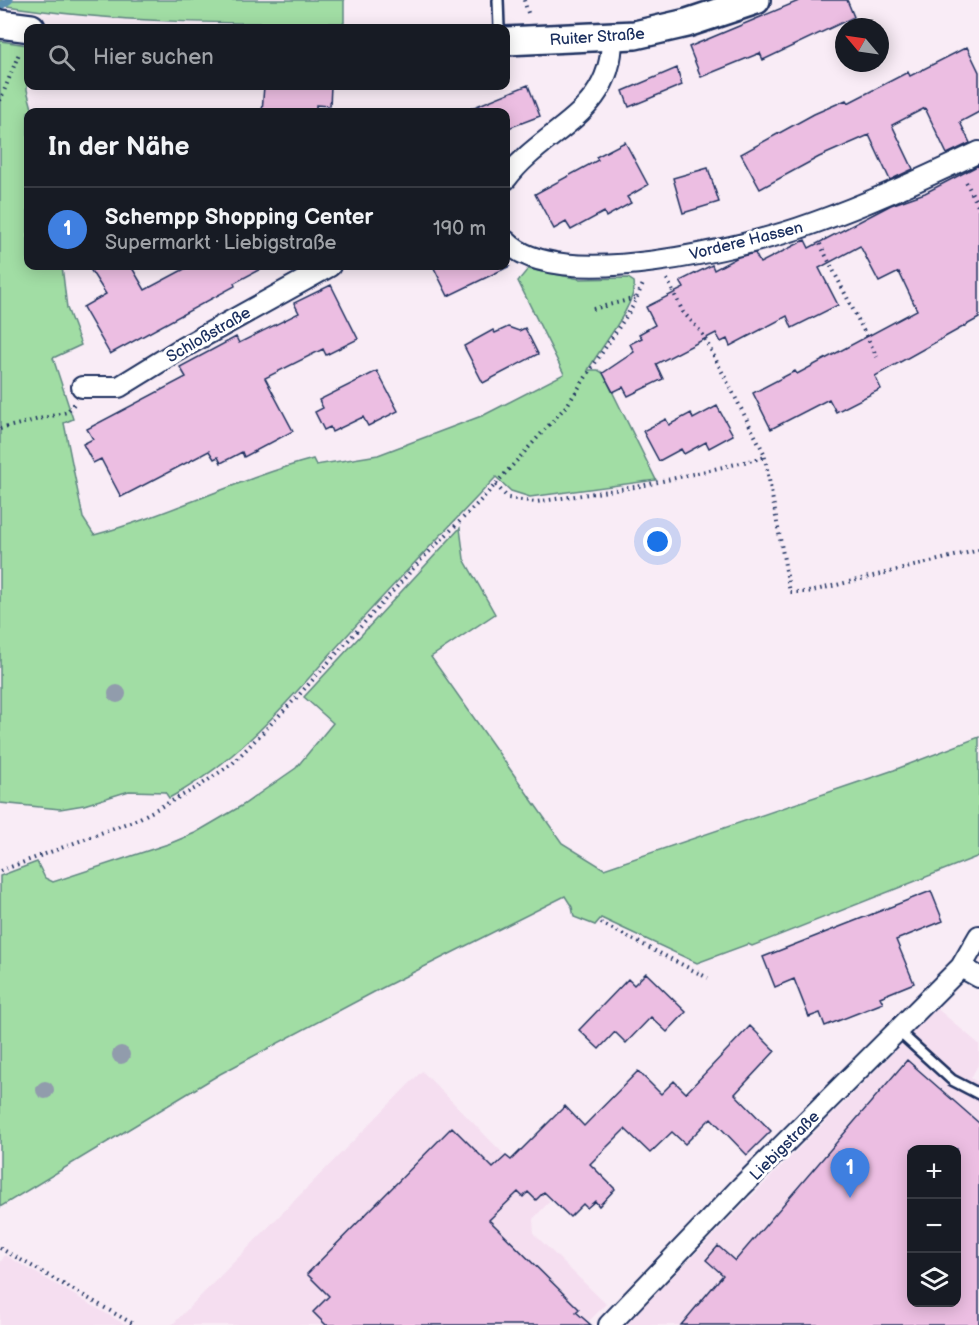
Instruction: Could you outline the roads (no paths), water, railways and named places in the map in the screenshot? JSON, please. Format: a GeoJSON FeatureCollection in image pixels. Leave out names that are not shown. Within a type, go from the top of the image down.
{"type":"FeatureCollection","features":[{"type":"Feature","properties":{"kind":"main road","name":"Ruiter Straße"},"geometry":{"type":"LineString","coordinates":[[510,41],[612,38],[687,23],[756,0]]}},
{"type":"Feature","properties":{"kind":"street"},"geometry":{"type":"LineString","coordinates":[[510,175],[596,97],[610,67],[612,38]]}},
{"type":"Feature","properties":{"kind":"street","name":"Vordere Hassen"},"geometry":{"type":"LineString","coordinates":[[510,244],[531,257],[552,263],[598,265],[649,261],[724,248],[810,225],[979,152]]}},
{"type":"Feature","properties":{"kind":"street","name":"Schloßstraße"},"geometry":{"type":"LineString","coordinates":[[82,387],[119,387],[184,347],[323,270]]}},
{"type":"Feature","properties":{"kind":"street","name":"Liebigstraße"},"geometry":{"type":"LineString","coordinates":[[609,1325],[961,967],[979,936]]}},
{"type":"Feature","properties":{"kind":"street"},"geometry":{"type":"LineString","coordinates":[[961,967],[979,977]]}},
{"type":"Feature","properties":{"kind":"lane"},"geometry":{"type":"LineString","coordinates":[[498,0],[499,24]]}},
{"type":"Feature","properties":{"kind":"lane"},"geometry":{"type":"LineString","coordinates":[[897,1030],[952,1080],[979,1094]]}},
{"type":"Feature","properties":{"kind":"waterway"},"geometry":{"type":"LineString","coordinates":[[0,6],[9,0]]}},
{"type":"Feature","properties":{"kind":"place","name":"Schempp Shopping Center"},"geometry":{"type":"Point","coordinates":[850,1198]}}]}
